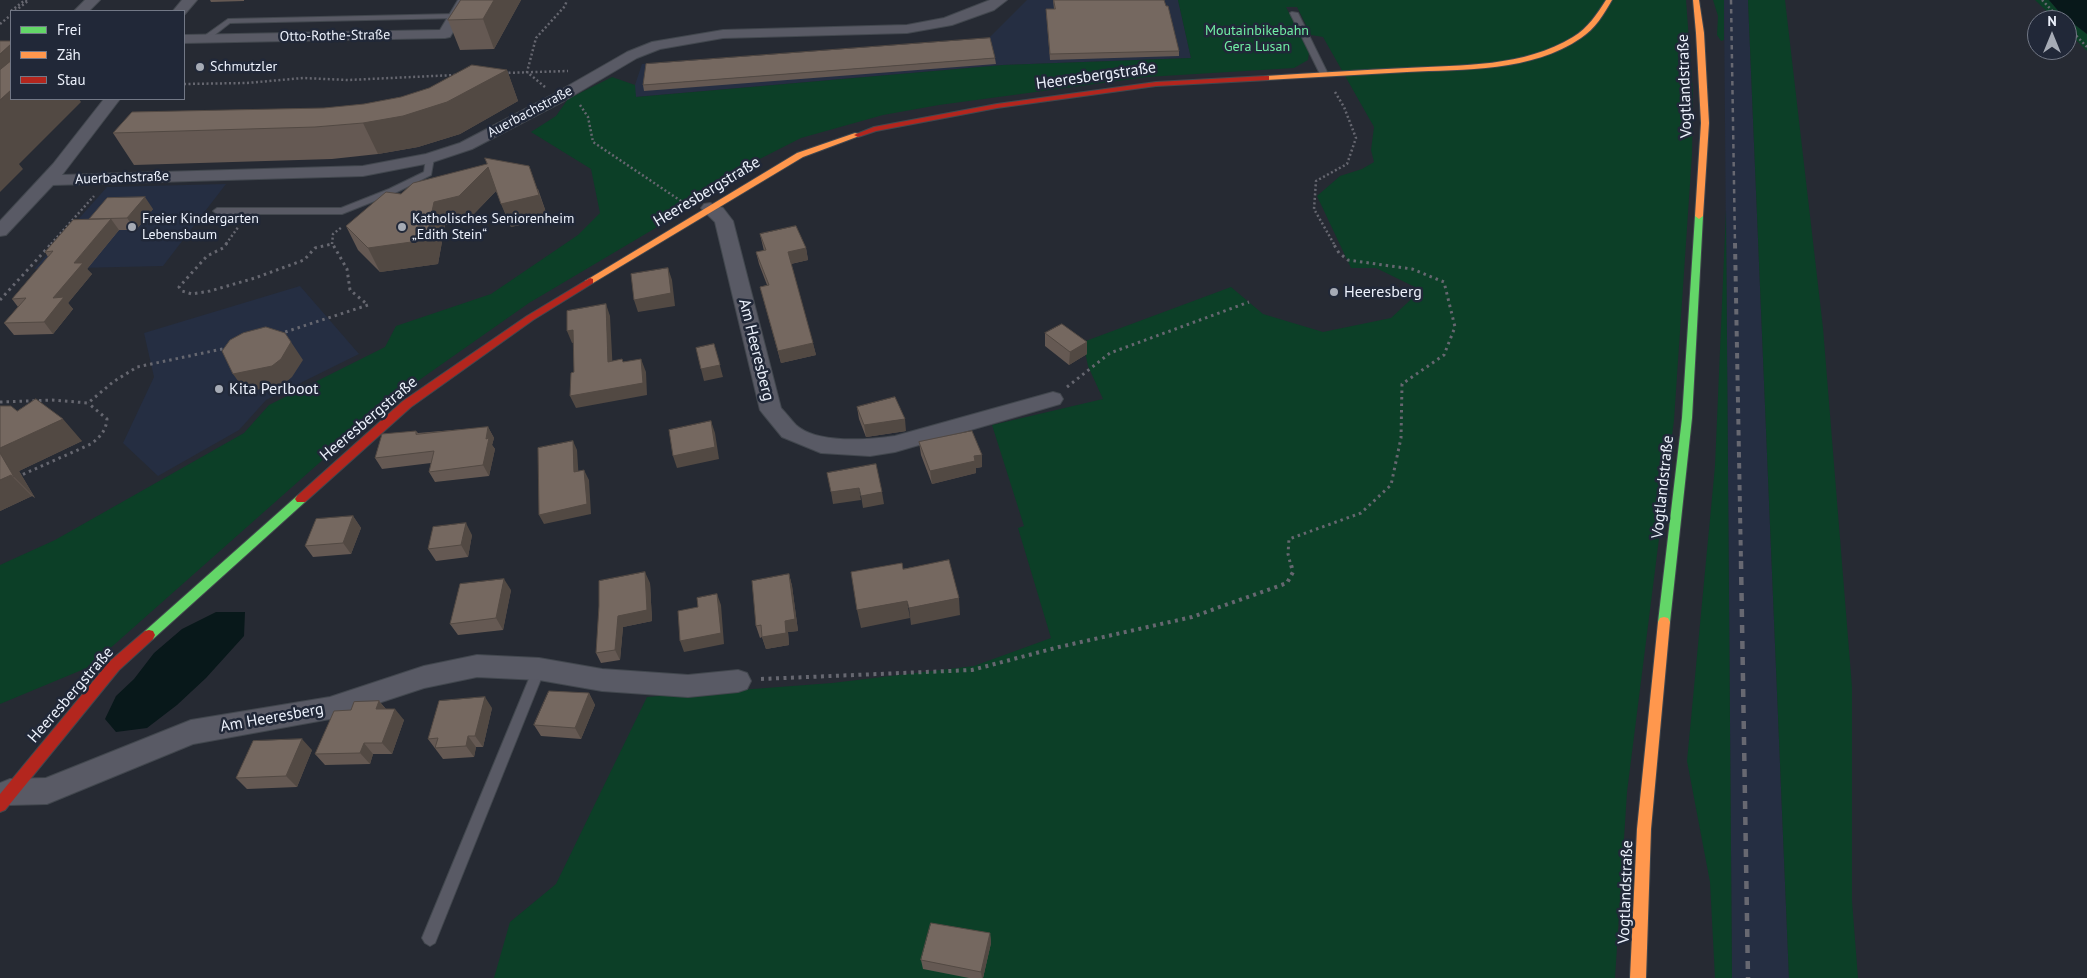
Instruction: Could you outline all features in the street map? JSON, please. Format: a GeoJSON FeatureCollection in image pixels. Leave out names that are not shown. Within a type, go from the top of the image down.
{"type":"FeatureCollection","features":[{"type":"Feature","properties":{"kind":"street"},"geometry":{"type":"LineString","coordinates":[[82,10],[93,0]]}},
{"type":"Feature","properties":{"kind":"street"},"geometry":{"type":"LineString","coordinates":[[181,10],[190,0]]}},
{"type":"Feature","properties":{"kind":"street","name":"Otto-Rothe-Straße"},"geometry":{"type":"LineString","coordinates":[[185,40],[444,34],[465,0]]}},
{"type":"Feature","properties":{"kind":"street","name":"Auerbachstraße"},"geometry":{"type":"LineString","coordinates":[[49,180],[363,171],[430,158],[466,146],[558,98],[603,71],[657,45],[723,34],[907,29],[947,22],[989,7],[1000,0]]}},
{"type":"Feature","properties":{"kind":"street","name":"Heeresbergstraße"},"geometry":{"type":"LineString","coordinates":[[5,798],[114,666],[407,404],[530,318],[800,155],[874,129],[997,106],[1156,84],[1483,66],[1535,56],[1562,46],[1597,19],[1609,0]]}},
{"type":"Feature","properties":{"kind":"street","name":"Vogtlandstraße"},"geometry":{"type":"LineString","coordinates":[[1638,978],[1644,829],[1659,669],[1687,418],[1704,132],[1700,33],[1696,0]]}},
{"type":"Feature","properties":{"kind":"street"},"geometry":{"type":"LineString","coordinates":[[0,230],[49,180],[89,133],[111,100]]}},
{"type":"Feature","properties":{"kind":"street","name":"Am Heeresberg"},"geometry":{"type":"LineString","coordinates":[[706,210],[717,212],[724,221],[771,410],[790,432],[821,445],[870,448],[895,444],[1053,399]]}},
{"type":"Feature","properties":{"kind":"street","name":"Am Heeresberg"},"geometry":{"type":"LineString","coordinates":[[5,798],[47,792],[191,732],[330,708],[424,676],[477,666],[539,669],[602,680],[688,686],[738,681]]}},
{"type":"Feature","properties":{"kind":"lane"},"geometry":{"type":"LineString","coordinates":[[1294,13],[1324,74]]}},
{"type":"Feature","properties":{"kind":"lane"},"geometry":{"type":"LineString","coordinates":[[217,211],[342,211],[392,191],[428,173],[430,158]]}},
{"type":"Feature","properties":{"kind":"lane"},"geometry":{"type":"LineString","coordinates":[[430,938],[539,669]]}},
{"type":"Feature","properties":{"kind":"path"},"geometry":{"type":"LineString","coordinates":[[13,10],[25,0],[29,0],[16,10]]}},
{"type":"Feature","properties":{"kind":"path"},"geometry":{"type":"LineString","coordinates":[[526,72],[536,38],[565,6],[567,0]]}},
{"type":"Feature","properties":{"kind":"path"},"geometry":{"type":"LineString","coordinates":[[2042,0],[2052,10]]}},
{"type":"Feature","properties":{"kind":"path"},"geometry":{"type":"LineString","coordinates":[[0,24],[10,13]]}},
{"type":"Feature","properties":{"kind":"path"},"geometry":{"type":"LineString","coordinates":[[2077,36],[2087,47]]}},
{"type":"Feature","properties":{"kind":"path"},"geometry":{"type":"LineString","coordinates":[[497,73],[603,71]]}},
{"type":"Feature","properties":{"kind":"path"},"geometry":{"type":"LineString","coordinates":[[526,72],[558,98],[568,99],[580,105],[588,117],[593,142],[706,210]]}},
{"type":"Feature","properties":{"kind":"path"},"geometry":{"type":"LineString","coordinates":[[738,681],[833,675],[972,670],[1059,647],[1192,617],[1287,583],[1293,572],[1288,554],[1289,539],[1361,513],[1391,484],[1402,438],[1402,384],[1444,355],[1455,327],[1444,282],[1412,269],[1348,260],[1339,254],[1314,209],[1316,181],[1347,164],[1356,138],[1344,108],[1324,74]]}},
{"type":"Feature","properties":{"kind":"path"},"geometry":{"type":"LineString","coordinates":[[185,84],[247,83],[303,78],[348,80],[457,75]]}},
{"type":"Feature","properties":{"kind":"path"},"geometry":{"type":"LineString","coordinates":[[0,300],[110,178]]}},
{"type":"Feature","properties":{"kind":"path"},"geometry":{"type":"LineString","coordinates":[[250,211],[223,248],[207,256],[179,287],[182,291],[192,294],[210,291],[255,278],[304,260],[316,248],[332,244]]}},
{"type":"Feature","properties":{"kind":"path"},"geometry":{"type":"LineString","coordinates":[[342,211],[342,227]]}},
{"type":"Feature","properties":{"kind":"path"},"geometry":{"type":"LineString","coordinates":[[277,334],[368,305],[350,290],[347,270],[332,244],[333,234],[348,225]]}},
{"type":"Feature","properties":{"kind":"path"},"geometry":{"type":"LineString","coordinates":[[0,292],[8,291]]}},
{"type":"Feature","properties":{"kind":"path"},"geometry":{"type":"LineString","coordinates":[[1053,399],[1110,353],[1249,302]]}},
{"type":"Feature","properties":{"kind":"path"},"geometry":{"type":"LineString","coordinates":[[88,403],[113,382],[136,367],[231,347]]}},
{"type":"Feature","properties":{"kind":"path"},"geometry":{"type":"LineString","coordinates":[[0,402],[52,400],[88,403],[107,419],[107,427],[91,444],[15,478]]}},
{"type":"Feature","properties":{"kind":"shaded area"},"geometry":{"type":"Polygon","coordinates":[[[1027,0],[1178,0],[1191,58],[1003,65],[635,97],[635,85],[642,64],[987,40],[1027,0]]]}},
{"type":"Feature","properties":{"kind":"shaded area"},"geometry":{"type":"Polygon","coordinates":[[[1724,0],[1748,0],[1789,978],[1732,978],[1724,0]]]}},
{"type":"Feature","properties":{"kind":"shaded area"},"geometry":{"type":"Polygon","coordinates":[[[2049,0],[2087,0],[2087,34],[2077,26],[2077,10],[2058,10],[2049,0]]]}},
{"type":"Feature","properties":{"kind":"shaded area","name":"Freier Kindergarten Lebensbaum"},"geometry":{"type":"Polygon","coordinates":[[[226,184],[163,266],[34,269],[107,187],[226,184]]]}},
{"type":"Feature","properties":{"kind":"shaded area","name":"Kita Perlboot"},"geometry":{"type":"Polygon","coordinates":[[[300,286],[359,354],[266,400],[239,430],[158,476],[123,443],[154,377],[144,333],[300,286]]]}},
{"type":"Feature","properties":{"kind":"shaded area"},"geometry":{"type":"Polygon","coordinates":[[[216,612],[245,612],[244,636],[206,678],[177,705],[147,728],[116,732],[105,719],[116,696],[134,679],[154,653],[182,629],[216,612]]]}},
{"type":"Feature","properties":{"kind":"green space","name":"Moutainbikebahn Gera Lusan"},"geometry":{"type":"Polygon","coordinates":[[[1178,0],[1686,0],[1693,94],[1692,154],[1674,420],[1627,792],[1615,978],[494,978],[510,922],[556,884],[647,697],[832,683],[974,666],[1051,638],[1018,528],[1024,526],[992,425],[1103,399],[1088,366],[1083,342],[1231,287],[1263,314],[1323,332],[1391,318],[1421,290],[1376,268],[1351,268],[1317,196],[1340,176],[1362,169],[1374,162],[1371,150],[1374,127],[1323,37],[1311,35],[1297,7],[1286,7],[1309,52],[1308,60],[1294,68],[1147,77],[939,105],[883,115],[801,138],[740,169],[691,207],[529,303],[388,402],[89,667],[0,704],[0,565],[55,540],[244,433],[269,405],[385,347],[396,326],[491,294],[578,235],[600,213],[591,169],[531,132],[556,116],[568,99],[612,77],[635,85],[636,97],[1003,65],[1191,58],[1178,0]]]}},
{"type":"Feature","properties":{"kind":"green space"},"geometry":{"type":"Polygon","coordinates":[[[1713,0],[1724,0],[1724,40],[1721,41],[1717,35],[1718,16],[1713,0]]]}},
{"type":"Feature","properties":{"kind":"green space"},"geometry":{"type":"Polygon","coordinates":[[[1748,0],[1785,0],[1823,328],[1852,687],[1852,901],[1858,978],[1789,978],[1748,0]]]}},
{"type":"Feature","properties":{"kind":"green space"},"geometry":{"type":"Polygon","coordinates":[[[2035,0],[2049,0],[2058,10],[2046,10],[2035,0]]]}},
{"type":"Feature","properties":{"kind":"green space"},"geometry":{"type":"Polygon","coordinates":[[[2077,26],[2087,34],[2087,51],[2077,41],[2077,26]]]}},
{"type":"Feature","properties":{"kind":"green space"},"geometry":{"type":"Polygon","coordinates":[[[1726,211],[1732,978],[1715,978],[1710,882],[1687,761],[1715,466],[1726,211]]]}},
{"type":"Feature","properties":{"kind":"building"},"geometry":{"type":"Polygon","coordinates":[[[461,0],[494,0],[483,19],[448,20],[461,0]]]}},
{"type":"Feature","properties":{"kind":"building"},"geometry":{"type":"Polygon","coordinates":[[[1054,0],[1164,0],[1166,6],[1168,6],[1179,51],[1050,54],[1046,9],[1055,9],[1054,0]]]}},
{"type":"Feature","properties":{"kind":"building"},"geometry":{"type":"Polygon","coordinates":[[[990,38],[995,58],[643,85],[646,64],[990,38]]]}},
{"type":"Feature","properties":{"kind":"building"},"geometry":{"type":"Polygon","coordinates":[[[0,41],[10,41],[10,45],[0,54],[0,41]]]}},
{"type":"Feature","properties":{"kind":"building"},"geometry":{"type":"Polygon","coordinates":[[[10,62],[10,91],[0,100],[0,70],[10,62]]]}},
{"type":"Feature","properties":{"kind":"building"},"geometry":{"type":"Polygon","coordinates":[[[472,65],[507,70],[447,102],[403,116],[363,123],[315,127],[113,133],[132,112],[324,108],[364,104],[401,97],[429,88],[472,65]]]}},
{"type":"Feature","properties":{"kind":"building"},"geometry":{"type":"Polygon","coordinates":[[[485,158],[529,166],[539,195],[501,204],[488,167],[459,196],[434,202],[426,240],[368,248],[346,226],[386,192],[401,194],[413,183],[487,164],[485,158]]]}},
{"type":"Feature","properties":{"kind":"building"},"geometry":{"type":"Polygon","coordinates":[[[145,197],[127,218],[89,219],[107,198],[145,197]]]}},
{"type":"Feature","properties":{"kind":"building"},"geometry":{"type":"Polygon","coordinates":[[[111,219],[74,263],[83,263],[53,298],[64,297],[44,322],[4,323],[26,298],[12,299],[53,251],[45,252],[73,220],[111,219]]]}},
{"type":"Feature","properties":{"kind":"building"},"geometry":{"type":"Polygon","coordinates":[[[796,226],[806,248],[788,252],[813,343],[778,351],[760,287],[769,285],[756,252],[766,250],[760,234],[796,226]]]}},
{"type":"Feature","properties":{"kind":"building"},"geometry":{"type":"Polygon","coordinates":[[[668,268],[671,293],[634,300],[631,274],[668,268]]]}},
{"type":"Feature","properties":{"kind":"building"},"geometry":{"type":"Polygon","coordinates":[[[606,304],[608,362],[622,359],[623,362],[641,359],[643,383],[570,396],[571,373],[574,372],[573,330],[567,331],[567,311],[606,304]]]}},
{"type":"Feature","properties":{"kind":"building"},"geometry":{"type":"Polygon","coordinates":[[[1062,324],[1087,342],[1070,352],[1045,333],[1062,324]]]}},
{"type":"Feature","properties":{"kind":"building"},"geometry":{"type":"Polygon","coordinates":[[[266,327],[285,333],[291,342],[281,359],[272,366],[233,374],[222,351],[230,340],[243,333],[266,327]]]}},
{"type":"Feature","properties":{"kind":"building"},"geometry":{"type":"Polygon","coordinates":[[[714,344],[720,365],[701,369],[696,348],[714,344]]]}},
{"type":"Feature","properties":{"kind":"building"},"geometry":{"type":"Polygon","coordinates":[[[895,397],[905,419],[864,425],[857,407],[895,397]]]}},
{"type":"Feature","properties":{"kind":"building"},"geometry":{"type":"Polygon","coordinates":[[[36,399],[63,419],[0,448],[0,406],[11,406],[17,411],[36,399]]]}},
{"type":"Feature","properties":{"kind":"building"},"geometry":{"type":"Polygon","coordinates":[[[711,421],[715,447],[673,456],[669,430],[711,421]]]}},
{"type":"Feature","properties":{"kind":"building"},"geometry":{"type":"Polygon","coordinates":[[[488,427],[486,439],[489,438],[483,465],[429,472],[434,451],[375,458],[382,434],[416,431],[416,434],[488,427]]]}},
{"type":"Feature","properties":{"kind":"building"},"geometry":{"type":"Polygon","coordinates":[[[972,431],[982,455],[974,456],[975,461],[930,471],[919,442],[972,431]]]}},
{"type":"Feature","properties":{"kind":"building"},"geometry":{"type":"Polygon","coordinates":[[[573,441],[574,472],[584,470],[587,504],[539,515],[538,448],[573,441]]]}},
{"type":"Feature","properties":{"kind":"building"},"geometry":{"type":"Polygon","coordinates":[[[0,453],[14,477],[11,475],[0,480],[0,453]]]}},
{"type":"Feature","properties":{"kind":"building"},"geometry":{"type":"Polygon","coordinates":[[[876,464],[882,492],[861,496],[859,488],[831,492],[827,473],[876,464]]]}},
{"type":"Feature","properties":{"kind":"building"},"geometry":{"type":"Polygon","coordinates":[[[353,516],[343,543],[305,546],[316,519],[353,516]]]}},
{"type":"Feature","properties":{"kind":"building"},"geometry":{"type":"Polygon","coordinates":[[[466,523],[461,545],[428,549],[433,527],[466,523]]]}},
{"type":"Feature","properties":{"kind":"building"},"geometry":{"type":"Polygon","coordinates":[[[949,560],[959,598],[909,608],[907,601],[857,610],[851,572],[902,563],[903,569],[949,560]]]}},
{"type":"Feature","properties":{"kind":"building"},"geometry":{"type":"Polygon","coordinates":[[[645,572],[647,610],[618,616],[615,650],[596,653],[599,581],[645,572]]]}},
{"type":"Feature","properties":{"kind":"building"},"geometry":{"type":"Polygon","coordinates":[[[789,574],[795,619],[785,621],[786,633],[762,637],[761,625],[756,626],[752,581],[789,574]]]}},
{"type":"Feature","properties":{"kind":"building"},"geometry":{"type":"Polygon","coordinates":[[[504,579],[496,618],[450,624],[460,584],[504,579]]]}},
{"type":"Feature","properties":{"kind":"building"},"geometry":{"type":"Polygon","coordinates":[[[717,594],[721,633],[680,641],[678,611],[698,607],[697,598],[717,594]]]}},
{"type":"Feature","properties":{"kind":"building"},"geometry":{"type":"Polygon","coordinates":[[[549,691],[589,693],[575,728],[534,725],[549,691]]]}},
{"type":"Feature","properties":{"kind":"building"},"geometry":{"type":"Polygon","coordinates":[[[485,697],[475,736],[468,736],[466,746],[435,748],[438,738],[428,739],[439,701],[485,697]]]}},
{"type":"Feature","properties":{"kind":"building"},"geometry":{"type":"Polygon","coordinates":[[[379,701],[376,709],[395,709],[382,743],[364,743],[360,753],[315,754],[334,711],[351,710],[354,702],[379,701]]]}},
{"type":"Feature","properties":{"kind":"building"},"geometry":{"type":"Polygon","coordinates":[[[302,739],[286,776],[236,778],[253,741],[302,739]]]}},
{"type":"Feature","properties":{"kind":"building"},"geometry":{"type":"Polygon","coordinates":[[[931,923],[990,933],[981,972],[921,960],[931,923]]]}},
{"type":"Feature","properties":{"kind":"railway"},"geometry":{"type":"LineString","coordinates":[[1731,0],[1735,244]]}},
{"type":"Feature","properties":{"kind":"railway"},"geometry":{"type":"LineString","coordinates":[[1735,243],[1741,562]]}},
{"type":"Feature","properties":{"kind":"railway"},"geometry":{"type":"LineString","coordinates":[[1741,561],[1748,978]]}},
{"type":"Feature","properties":{"kind":"traffic: fast"},"geometry":{"type":"LineString","coordinates":[[1664,622],[1687,418],[1699,216]]}},
{"type":"Feature","properties":{"kind":"traffic: fast"},"geometry":{"type":"LineString","coordinates":[[149,635],[301,499]]}},
{"type":"Feature","properties":{"kind":"traffic: slow"},"geometry":{"type":"LineString","coordinates":[[1266,78],[1470,67],[1512,61],[1552,50],[1571,41],[1593,24],[1609,0]]}},
{"type":"Feature","properties":{"kind":"traffic: slow"},"geometry":{"type":"LineString","coordinates":[[1696,0],[1700,33],[1705,123],[1699,216]]}},
{"type":"Feature","properties":{"kind":"traffic: slow"},"geometry":{"type":"LineString","coordinates":[[590,281],[800,155],[858,135]]}},
{"type":"Feature","properties":{"kind":"traffic: slow"},"geometry":{"type":"LineString","coordinates":[[1638,978],[1644,829],[1664,622]]}},
{"type":"Feature","properties":{"kind":"traffic: jam"},"geometry":{"type":"LineString","coordinates":[[858,135],[874,129],[997,106],[1156,84],[1266,78]]}},
{"type":"Feature","properties":{"kind":"traffic: jam"},"geometry":{"type":"LineString","coordinates":[[301,499],[407,404],[530,318],[590,281]]}},
{"type":"Feature","properties":{"kind":"traffic: jam"},"geometry":{"type":"LineString","coordinates":[[0,805],[114,666],[149,635]]}},
{"type":"Feature","properties":{"kind":"place","name":"Schmutzler"},"geometry":{"type":"Point","coordinates":[200,67]}},
{"type":"Feature","properties":{"kind":"place","name":"Freier Kindergarten Lebensbaum"},"geometry":{"type":"Point","coordinates":[132,227]}},
{"type":"Feature","properties":{"kind":"place","name":"Katholisches Seniorenheim „Edith Stein“"},"geometry":{"type":"Point","coordinates":[402,227]}},
{"type":"Feature","properties":{"kind":"place","name":"Heeresberg"},"geometry":{"type":"Point","coordinates":[1334,292]}},
{"type":"Feature","properties":{"kind":"place","name":"Kita Perlboot"},"geometry":{"type":"Point","coordinates":[219,389]}}]}
